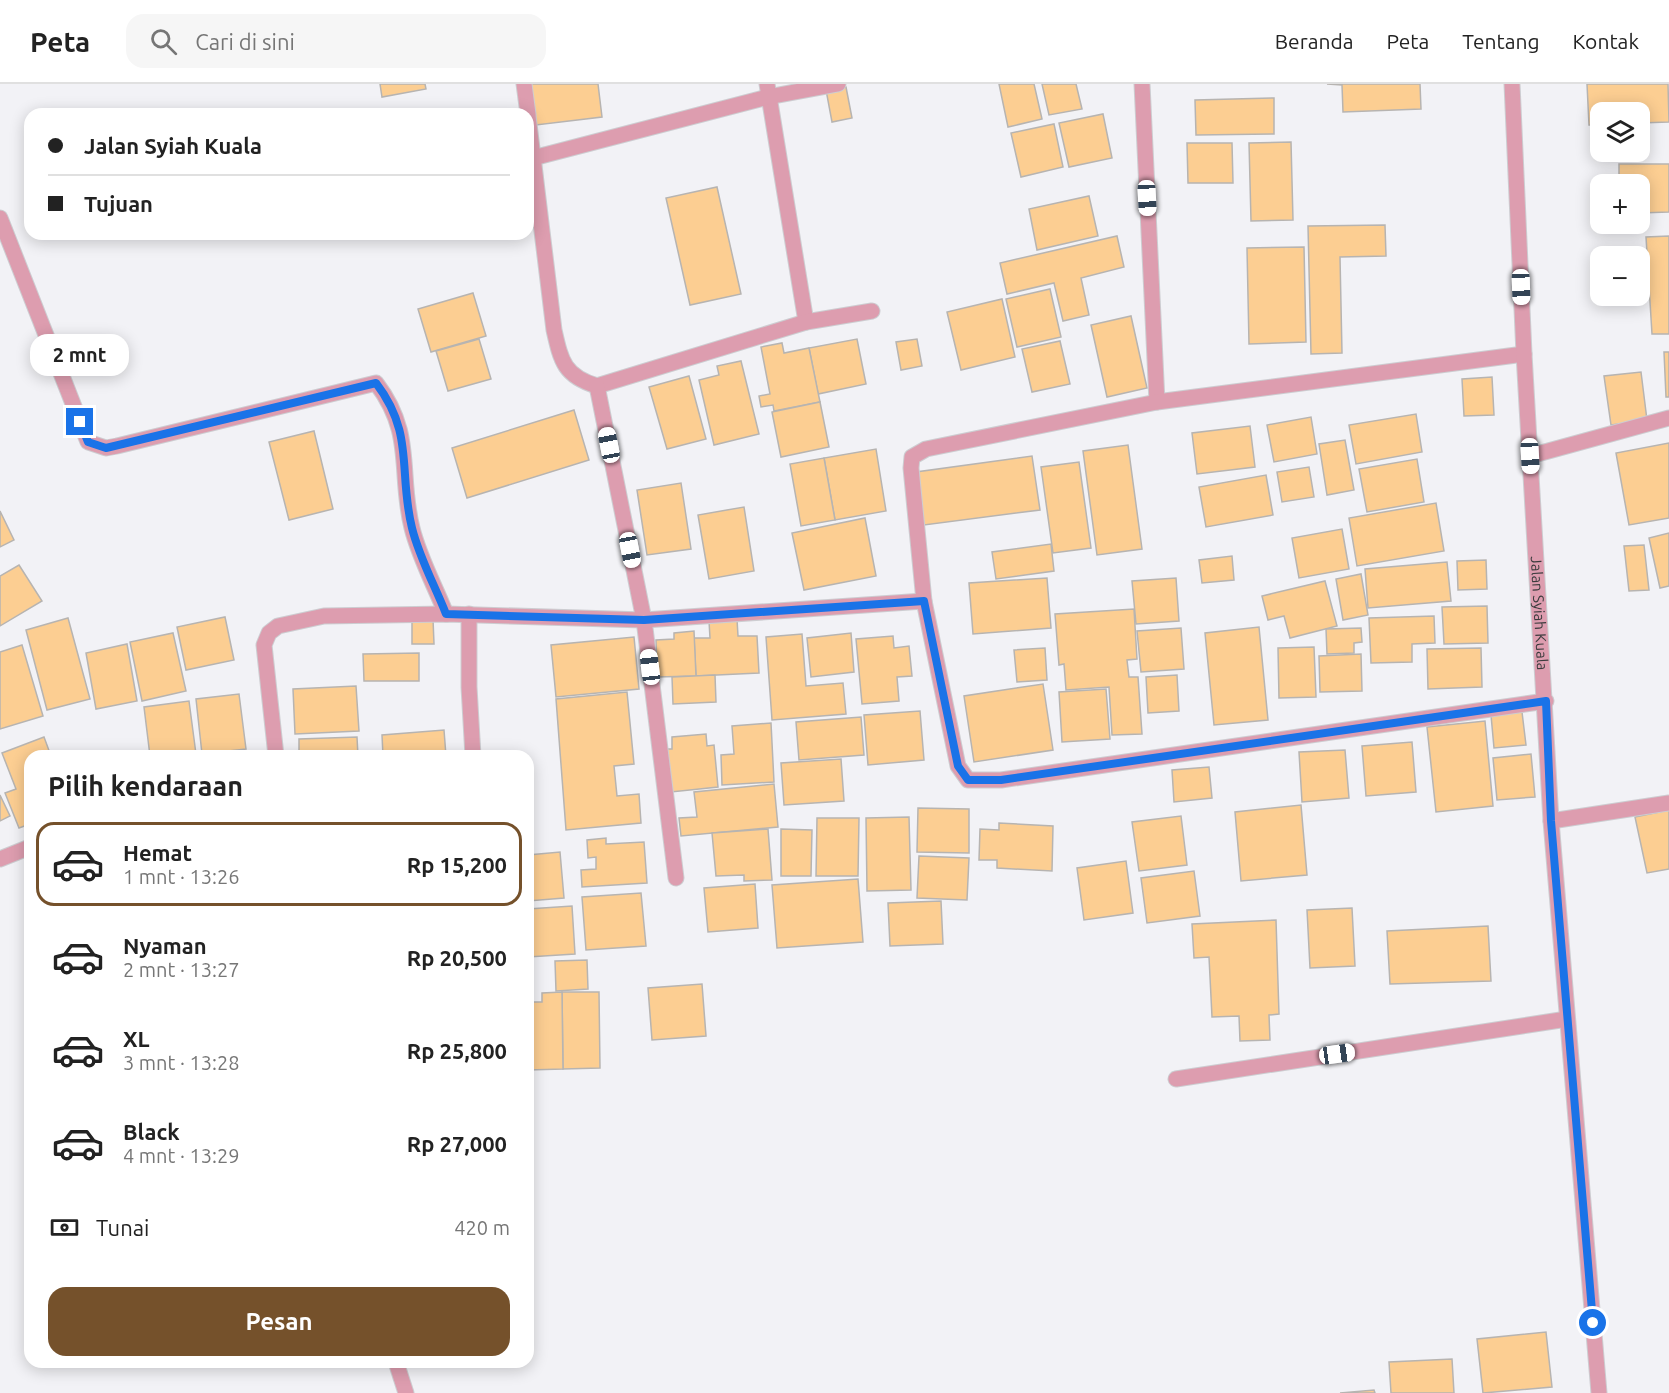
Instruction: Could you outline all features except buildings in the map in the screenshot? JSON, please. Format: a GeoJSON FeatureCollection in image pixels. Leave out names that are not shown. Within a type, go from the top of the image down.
{"type":"FeatureCollection","features":[{"type":"Feature","properties":{"kind":"street"},"geometry":{"type":"LineString","coordinates":[[524,84],[527,108]]}},
{"type":"Feature","properties":{"kind":"street"},"geometry":{"type":"LineString","coordinates":[[534,158],[767,90],[838,84]]}},
{"type":"Feature","properties":{"kind":"street"},"geometry":{"type":"LineString","coordinates":[[1142,84],[1157,402]]}},
{"type":"Feature","properties":{"kind":"street","name":"Jalan Syiah Kuala"},"geometry":{"type":"LineString","coordinates":[[1512,84],[1524,354],[1546,701],[1551,821],[1599,1393]]}},
{"type":"Feature","properties":{"kind":"street"},"geometry":{"type":"LineString","coordinates":[[767,90],[806,322]]}},
{"type":"Feature","properties":{"kind":"street"},"geometry":{"type":"LineString","coordinates":[[534,165],[561,360],[580,381],[597,386],[806,322],[872,311]]}},
{"type":"Feature","properties":{"kind":"street"},"geometry":{"type":"LineString","coordinates":[[0,218],[88,442],[106,448],[117,446],[376,383],[389,400],[402,434],[412,528],[446,614]]}},
{"type":"Feature","properties":{"kind":"street"},"geometry":{"type":"LineString","coordinates":[[1524,354],[1157,402],[926,448],[912,457],[910,468],[924,601],[958,766],[963,777],[978,782],[1546,701]]}},
{"type":"Feature","properties":{"kind":"street"},"geometry":{"type":"LineString","coordinates":[[597,386],[644,620],[676,878]]}},
{"type":"Feature","properties":{"kind":"street"},"geometry":{"type":"LineString","coordinates":[[1530,456],[1669,418]]}},
{"type":"Feature","properties":{"kind":"street"},"geometry":{"type":"LineString","coordinates":[[275,750],[264,645],[269,633],[278,626],[324,616],[469,614],[644,620],[924,601]]}},
{"type":"Feature","properties":{"kind":"street"},"geometry":{"type":"LineString","coordinates":[[469,614],[469,687],[473,750]]}},
{"type":"Feature","properties":{"kind":"street"},"geometry":{"type":"LineString","coordinates":[[1551,821],[1669,803]]}},
{"type":"Feature","properties":{"kind":"street"},"geometry":{"type":"LineString","coordinates":[[0,859],[24,849]]}},
{"type":"Feature","properties":{"kind":"street"},"geometry":{"type":"LineString","coordinates":[[1176,1078],[1568,1019]]}},
{"type":"Feature","properties":{"kind":"street"},"geometry":{"type":"LineString","coordinates":[[398,1368],[406,1393]]}},
{"type":"Feature","properties":{"kind":"route"},"geometry":{"type":"LineString","coordinates":[[80,422],[88,442],[106,448],[376,383],[389,400],[402,434],[412,528],[446,614],[644,620],[924,601],[958,766],[963,777],[978,782],[1546,701],[1551,821],[1593,1323]]}}]}
